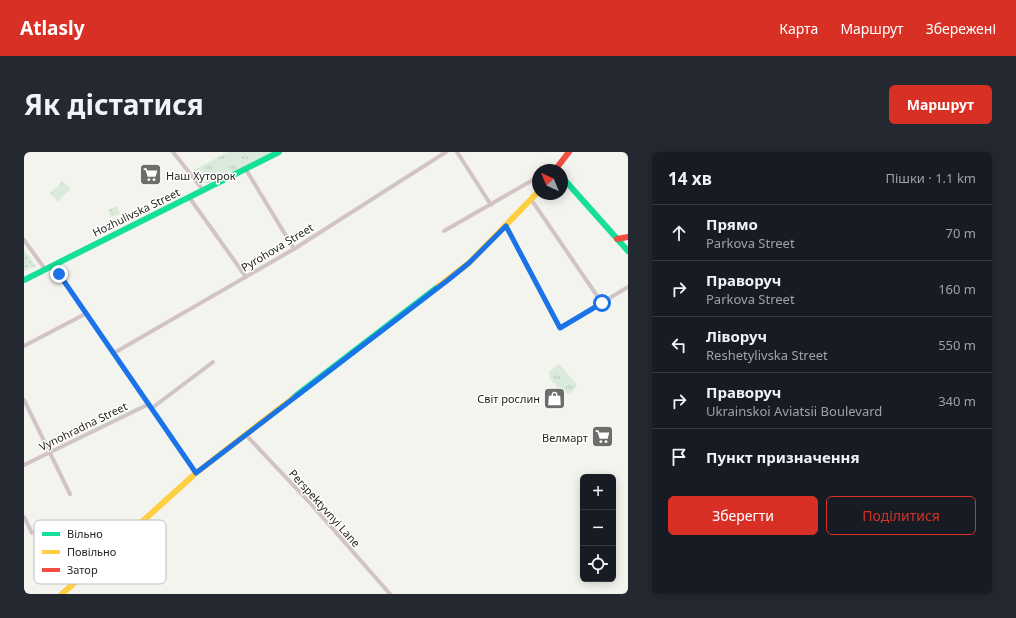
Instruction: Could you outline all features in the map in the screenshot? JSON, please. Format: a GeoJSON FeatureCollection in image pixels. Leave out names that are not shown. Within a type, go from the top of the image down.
{"type":"FeatureCollection","features":[{"type":"Feature","properties":{"kind":"street"},"geometry":{"type":"LineString","coordinates":[[173,152],[203,190]]}},
{"type":"Feature","properties":{"kind":"street","name":"Hozhulivska Street"},"geometry":{"type":"LineString","coordinates":[[24,280],[278,152]]}},
{"type":"Feature","properties":{"kind":"street","name":"Pyrohova Street"},"geometry":{"type":"LineString","coordinates":[[114,353],[294,249],[446,152]]}},
{"type":"Feature","properties":{"kind":"street"},"geometry":{"type":"LineString","coordinates":[[457,152],[491,205]]}},
{"type":"Feature","properties":{"kind":"street"},"geometry":{"type":"LineString","coordinates":[[559,164],[569,152]]}},
{"type":"Feature","properties":{"kind":"street"},"geometry":{"type":"LineString","coordinates":[[245,168],[294,249]]}},
{"type":"Feature","properties":{"kind":"street"},"geometry":{"type":"LineString","coordinates":[[444,231],[532,181]]}},
{"type":"Feature","properties":{"kind":"street"},"geometry":{"type":"LineString","coordinates":[[568,184],[628,252]]}},
{"type":"Feature","properties":{"kind":"street"},"geometry":{"type":"LineString","coordinates":[[189,197],[246,277]]}},
{"type":"Feature","properties":{"kind":"street"},"geometry":{"type":"LineString","coordinates":[[144,520],[196,473],[469,263],[531,200],[602,303]]}},
{"type":"Feature","properties":{"kind":"street"},"geometry":{"type":"LineString","coordinates":[[506,226],[560,328],[628,287]]}},
{"type":"Feature","properties":{"kind":"street"},"geometry":{"type":"LineString","coordinates":[[617,239],[628,237]]}},
{"type":"Feature","properties":{"kind":"street"},"geometry":{"type":"LineString","coordinates":[[24,240],[45,269]]}},
{"type":"Feature","properties":{"kind":"street"},"geometry":{"type":"LineString","coordinates":[[53,265],[196,473]]}},
{"type":"Feature","properties":{"kind":"street"},"geometry":{"type":"LineString","coordinates":[[24,346],[87,313]]}},
{"type":"Feature","properties":{"kind":"street","name":"Vynohradna Street"},"geometry":{"type":"LineString","coordinates":[[24,465],[151,406],[213,362]]}},
{"type":"Feature","properties":{"kind":"street"},"geometry":{"type":"LineString","coordinates":[[24,400],[70,494]]}},
{"type":"Feature","properties":{"kind":"street","name":"Perspektyvnyi Lane"},"geometry":{"type":"LineString","coordinates":[[246,435],[311,504],[390,594]]}},
{"type":"Feature","properties":{"kind":"street"},"geometry":{"type":"LineString","coordinates":[[24,518],[32,533]]}},
{"type":"Feature","properties":{"kind":"street"},"geometry":{"type":"LineString","coordinates":[[62,594],[73,584]]}},
{"type":"Feature","properties":{"kind":"green space"},"geometry":{"type":"Polygon","coordinates":[[[228,152],[274,152],[209,184],[200,181],[192,171],[228,152]]]}},
{"type":"Feature","properties":{"kind":"green space"},"geometry":{"type":"Polygon","coordinates":[[[63,181],[70,189],[58,201],[50,193],[63,181]]]}},
{"type":"Feature","properties":{"kind":"green space"},"geometry":{"type":"Polygon","coordinates":[[[117,206],[120,214],[111,217],[108,210],[117,206]]]}},
{"type":"Feature","properties":{"kind":"green space"},"geometry":{"type":"Polygon","coordinates":[[[24,250],[36,266],[24,271],[24,250]]]}},
{"type":"Feature","properties":{"kind":"green space"},"geometry":{"type":"Polygon","coordinates":[[[557,365],[560,365],[577,386],[570,394],[561,392],[549,377],[549,372],[557,365]]]}},
{"type":"Feature","properties":{"kind":"traffic: fast"},"geometry":{"type":"LineString","coordinates":[[24,280],[279,152]]}},
{"type":"Feature","properties":{"kind":"traffic: fast"},"geometry":{"type":"LineString","coordinates":[[568,184],[628,251]]}},
{"type":"Feature","properties":{"kind":"traffic: fast"},"geometry":{"type":"LineString","coordinates":[[293,398],[439,286]]}},
{"type":"Feature","properties":{"kind":"traffic: slow"},"geometry":{"type":"LineString","coordinates":[[439,286],[469,263],[532,198]]}},
{"type":"Feature","properties":{"kind":"traffic: slow"},"geometry":{"type":"LineString","coordinates":[[144,520],[196,473],[293,398]]}},
{"type":"Feature","properties":{"kind":"traffic: slow"},"geometry":{"type":"LineString","coordinates":[[62,594],[73,584]]}},
{"type":"Feature","properties":{"kind":"traffic: jam"},"geometry":{"type":"LineString","coordinates":[[560,164],[569,152]]}},
{"type":"Feature","properties":{"kind":"traffic: jam"},"geometry":{"type":"LineString","coordinates":[[617,239],[628,237]]}},
{"type":"Feature","properties":{"kind":"place","name":"Наш Хуторок"},"geometry":{"type":"Point","coordinates":[151,175]}},
{"type":"Feature","properties":{"kind":"place","name":"Світ рослин"},"geometry":{"type":"Point","coordinates":[555,398]}},
{"type":"Feature","properties":{"kind":"place","name":"Велмарт"},"geometry":{"type":"Point","coordinates":[603,437]}},
{"type":"Feature","properties":{"kind":"route"},"geometry":{"type":"LineString","coordinates":[[59,274],[196,473],[448,280],[469,263],[506,226],[560,328],[602,303]]}}]}
